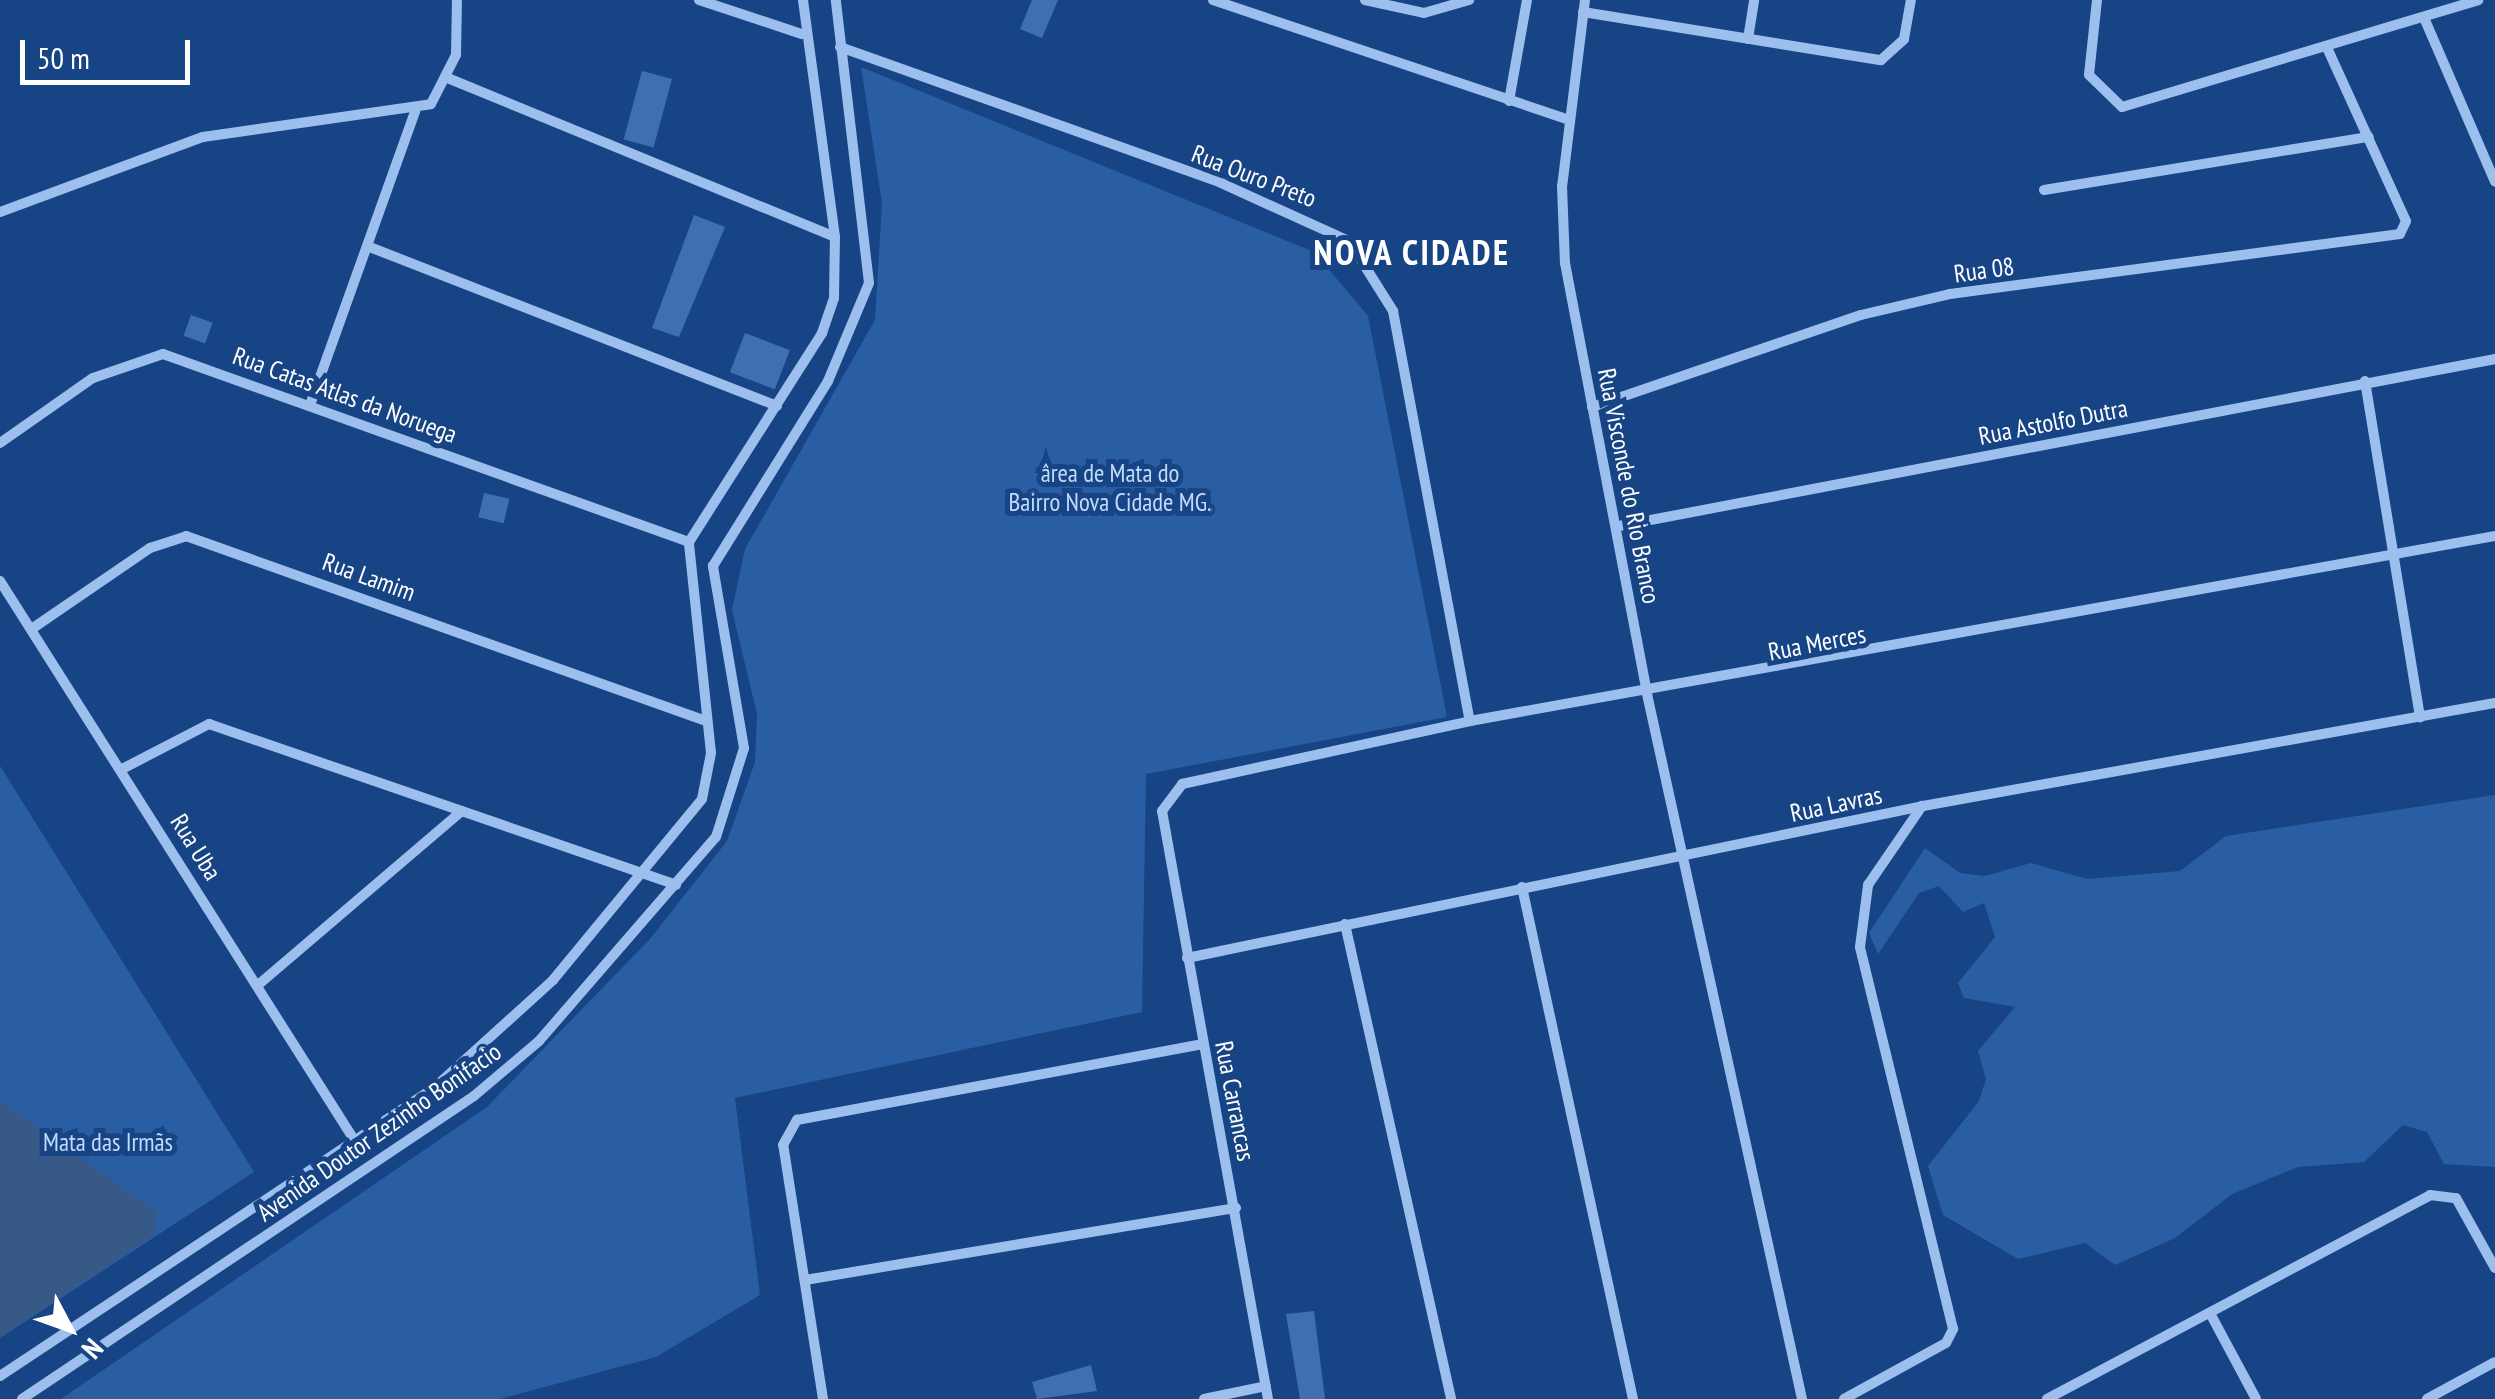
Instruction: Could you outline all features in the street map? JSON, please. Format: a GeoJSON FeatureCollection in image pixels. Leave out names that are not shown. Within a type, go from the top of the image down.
{"type":"FeatureCollection","features":[{"type":"Feature","properties":{"kind":"street"},"geometry":{"type":"LineString","coordinates":[[310,406],[415,111],[450,78],[457,0]]}},
{"type":"Feature","properties":{"kind":"street"},"geometry":{"type":"LineString","coordinates":[[700,0],[802,34]]}},
{"type":"Feature","properties":{"kind":"street"},"geometry":{"type":"LineString","coordinates":[[689,542],[822,333],[835,237],[802,34],[803,0]]}},
{"type":"Feature","properties":{"kind":"street","name":"Avenida Doutor Zezinho Bonifacio"},"geometry":{"type":"LineString","coordinates":[[22,1399],[474,1096],[539,1041],[716,837],[742,778],[713,566],[828,380],[870,283],[868,210],[836,0]]}},
{"type":"Feature","properties":{"kind":"street"},"geometry":{"type":"LineString","coordinates":[[1213,0],[1569,120],[1584,6],[1748,40],[1881,60],[1904,39],[1911,0]]}},
{"type":"Feature","properties":{"kind":"street"},"geometry":{"type":"LineString","coordinates":[[1365,0],[1424,13],[1470,0]]}},
{"type":"Feature","properties":{"kind":"street"},"geometry":{"type":"LineString","coordinates":[[1508,101],[1527,0]]}},
{"type":"Feature","properties":{"kind":"street"},"geometry":{"type":"LineString","coordinates":[[1748,40],[1754,0]]}},
{"type":"Feature","properties":{"kind":"street"},"geometry":{"type":"LineString","coordinates":[[2097,0],[2089,75],[2122,106],[2425,20],[2478,0]]}},
{"type":"Feature","properties":{"kind":"street"},"geometry":{"type":"LineString","coordinates":[[2425,20],[2495,182]]}},
{"type":"Feature","properties":{"kind":"street","name":"Rua Ouro Preto"},"geometry":{"type":"LineString","coordinates":[[840,46],[1221,183],[1349,241],[1392,311],[1470,721]]}},
{"type":"Feature","properties":{"kind":"street"},"geometry":{"type":"LineString","coordinates":[[2044,190],[2369,137],[2327,48]]}},
{"type":"Feature","properties":{"kind":"street"},"geometry":{"type":"LineString","coordinates":[[450,78],[835,237]]}},
{"type":"Feature","properties":{"kind":"street"},"geometry":{"type":"LineString","coordinates":[[0,212],[203,137],[415,111]]}},
{"type":"Feature","properties":{"kind":"street","name":"Rua Visconde do Rio Branco"},"geometry":{"type":"LineString","coordinates":[[1569,120],[1565,263],[1592,407],[1620,526],[1647,694],[1802,1399]]}},
{"type":"Feature","properties":{"kind":"street","name":"Rua 08"},"geometry":{"type":"LineString","coordinates":[[1592,407],[1861,315],[1950,294],[2396,236],[2406,221],[2369,137]]}},
{"type":"Feature","properties":{"kind":"street"},"geometry":{"type":"LineString","coordinates":[[366,246],[777,406]]}},
{"type":"Feature","properties":{"kind":"street","name":"Rua Catas Atlas da Noruega"},"geometry":{"type":"LineString","coordinates":[[0,443],[132,357],[195,360],[310,406],[689,542]]}},
{"type":"Feature","properties":{"kind":"street","name":"Rua Astolfo Dutra"},"geometry":{"type":"LineString","coordinates":[[1620,526],[2366,381],[2495,360]]}},
{"type":"Feature","properties":{"kind":"street"},"geometry":{"type":"LineString","coordinates":[[2366,381],[2420,718]]}},
{"type":"Feature","properties":{"kind":"street","name":"Rua Lamim"},"geometry":{"type":"LineString","coordinates":[[33,628],[150,548],[186,536],[706,721]]}},
{"type":"Feature","properties":{"kind":"street","name":"Rua Merces"},"geometry":{"type":"LineString","coordinates":[[1162,810],[1198,775],[1470,721],[1647,694],[2495,536]]}},
{"type":"Feature","properties":{"kind":"street","name":"Avenida Doutor Zezinho Bonifacio"},"geometry":{"type":"LineString","coordinates":[[0,1376],[353,1138],[499,1033],[644,876],[702,799],[706,721],[689,542]]}},
{"type":"Feature","properties":{"kind":"street","name":"Rua Uba"},"geometry":{"type":"LineString","coordinates":[[0,581],[124,768],[353,1138]]}},
{"type":"Feature","properties":{"kind":"street","name":"Rua Lavras"},"geometry":{"type":"LineString","coordinates":[[1187,958],[1923,806],[2495,703]]}},
{"type":"Feature","properties":{"kind":"street"},"geometry":{"type":"LineString","coordinates":[[124,768],[209,724],[676,885]]}},
{"type":"Feature","properties":{"kind":"street"},"geometry":{"type":"LineString","coordinates":[[1844,1399],[1946,1343],[1953,1329],[1860,947],[1868,884],[1923,806]]}},
{"type":"Feature","properties":{"kind":"street","name":"Rua Carrancas"},"geometry":{"type":"LineString","coordinates":[[1162,810],[1268,1399]]}},
{"type":"Feature","properties":{"kind":"street"},"geometry":{"type":"LineString","coordinates":[[258,985],[462,811]]}},
{"type":"Feature","properties":{"kind":"street"},"geometry":{"type":"LineString","coordinates":[[1522,887],[1633,1399]]}},
{"type":"Feature","properties":{"kind":"street"},"geometry":{"type":"LineString","coordinates":[[1346,924],[1451,1399]]}},
{"type":"Feature","properties":{"kind":"street"},"geometry":{"type":"LineString","coordinates":[[823,1399],[784,1145],[808,1116],[1203,1044]]}},
{"type":"Feature","properties":{"kind":"street"},"geometry":{"type":"LineString","coordinates":[[2047,1399],[2212,1315],[2430,1195],[2456,1198],[2495,1268]]}},
{"type":"Feature","properties":{"kind":"street"},"geometry":{"type":"LineString","coordinates":[[805,1280],[1236,1208]]}},
{"type":"Feature","properties":{"kind":"street"},"geometry":{"type":"LineString","coordinates":[[2212,1315],[2256,1399]]}},
{"type":"Feature","properties":{"kind":"street"},"geometry":{"type":"LineString","coordinates":[[2427,1399],[2495,1362]]}},
{"type":"Feature","properties":{"kind":"street"},"geometry":{"type":"LineString","coordinates":[[1204,1399],[1266,1386]]}},
{"type":"Feature","properties":{"kind":"green space","name":"ârea de Mata do Bairro Nova Cidade MG."},"geometry":{"type":"Polygon","coordinates":[[[861,67],[1314,252],[1368,316],[1447,717],[1146,774],[1142,1012],[735,1098],[760,1295],[656,1357],[500,1399],[61,1399],[487,1107],[650,939],[727,841],[755,762],[757,714],[732,610],[745,549],[875,320],[882,203],[861,67]]]}},
{"type":"Feature","properties":{"kind":"green space","name":"Mata das Irmãs"},"geometry":{"type":"Polygon","coordinates":[[[0,766],[254,1172],[0,1338],[0,766]]]}},
{"type":"Feature","properties":{"kind":"green space"},"geometry":{"type":"Polygon","coordinates":[[[2495,795],[2495,1167],[2444,1164],[2427,1132],[2403,1125],[2364,1162],[2298,1167],[2232,1194],[2175,1238],[2115,1265],[2085,1243],[2018,1259],[1943,1215],[1928,1166],[1979,1101],[1986,1079],[1978,1051],[2015,1007],[1964,998],[1958,983],[1995,937],[1984,903],[1963,912],[1939,886],[1919,893],[1878,954],[1869,933],[1925,848],[1960,873],[1985,876],[2031,863],[2087,879],[2180,871],[2226,836],[2495,795]]]}},
{"type":"Feature","properties":{"kind":"shaded area"},"geometry":{"type":"Polygon","coordinates":[[[0,1100],[157,1212],[155,1235],[0,1338],[0,1100]]]}},
{"type":"Feature","properties":{"kind":"building"},"geometry":{"type":"Polygon","coordinates":[[[1032,0],[1058,0],[1042,38],[1020,29],[1032,0]]]}},
{"type":"Feature","properties":{"kind":"building"},"geometry":{"type":"Polygon","coordinates":[[[642,71],[672,79],[654,148],[624,140],[642,71]]]}},
{"type":"Feature","properties":{"kind":"building"},"geometry":{"type":"Polygon","coordinates":[[[694,215],[725,227],[679,337],[652,328],[694,215]]]}},
{"type":"Feature","properties":{"kind":"building"},"geometry":{"type":"Polygon","coordinates":[[[191,315],[213,323],[205,344],[183,336],[191,315]]]}},
{"type":"Feature","properties":{"kind":"building"},"geometry":{"type":"Polygon","coordinates":[[[745,333],[790,350],[775,389],[730,372],[745,333]]]}},
{"type":"Feature","properties":{"kind":"building"},"geometry":{"type":"Polygon","coordinates":[[[484,493],[509,499],[504,523],[478,517],[484,493]]]}},
{"type":"Feature","properties":{"kind":"building"},"geometry":{"type":"Polygon","coordinates":[[[1314,1311],[1325,1399],[1300,1399],[1286,1314],[1314,1311]]]}},
{"type":"Feature","properties":{"kind":"building"},"geometry":{"type":"Polygon","coordinates":[[[1091,1365],[1097,1391],[1037,1399],[1032,1382],[1091,1365]]]}},
{"type":"Feature","properties":{"kind":"district","name":"NOVA CIDADE"},"geometry":{"type":"Point","coordinates":[1412,252]}}]}
